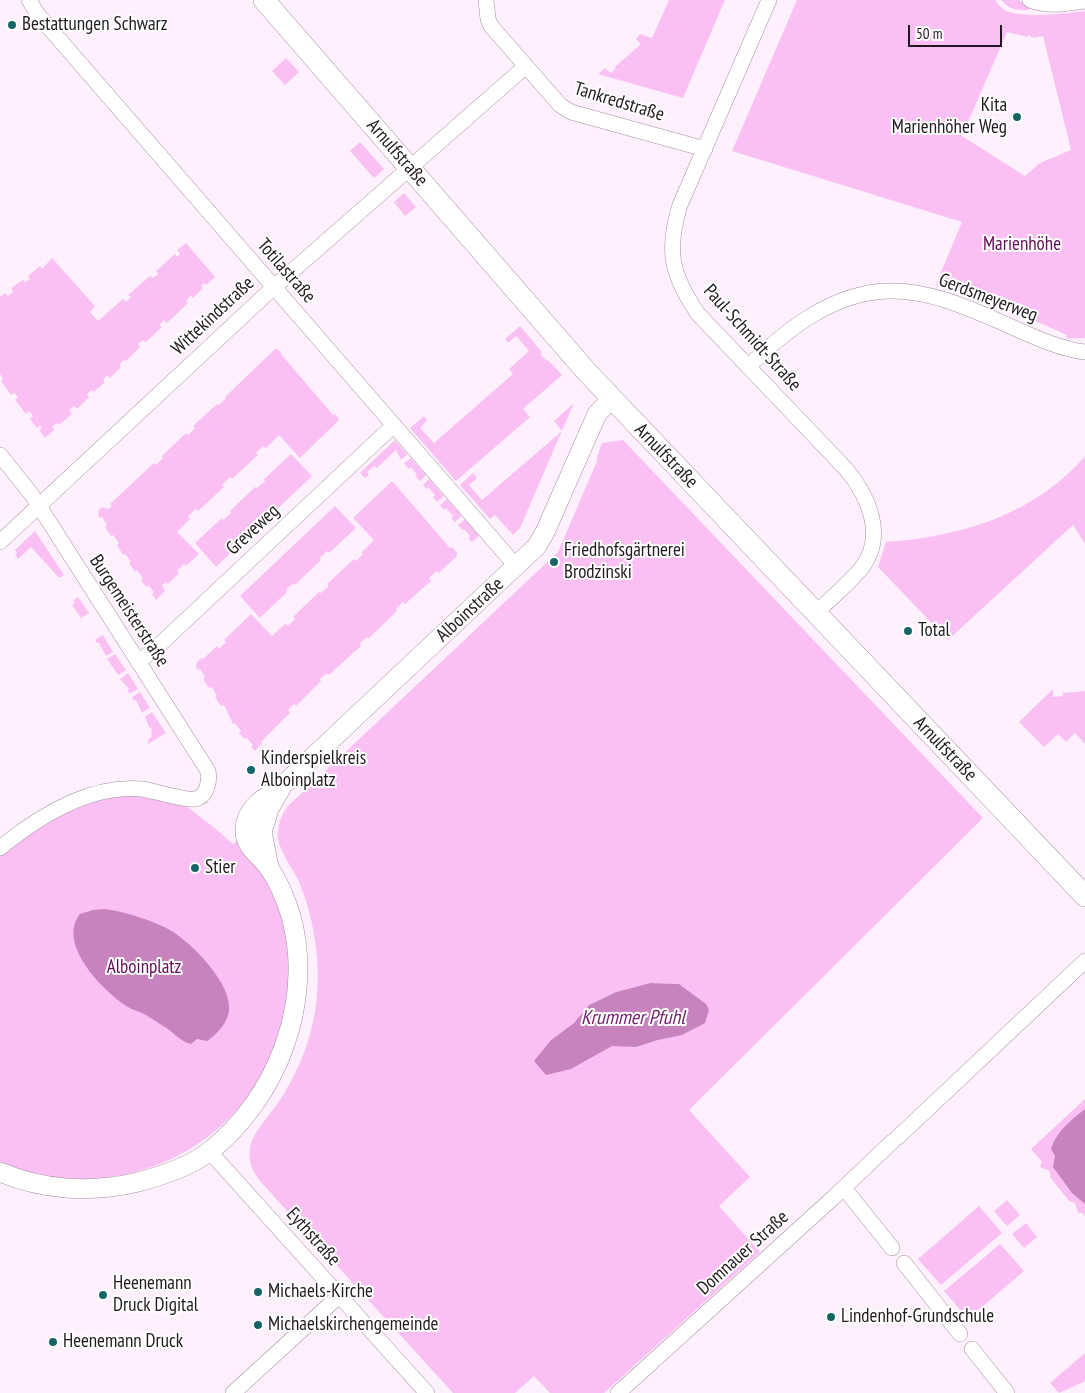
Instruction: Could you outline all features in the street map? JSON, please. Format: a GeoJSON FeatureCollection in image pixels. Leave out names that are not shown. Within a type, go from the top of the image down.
{"type":"FeatureCollection","features":[{"type":"Feature","properties":{"kind":"main road","name":"Arnulfstraße"},"geometry":{"type":"LineString","coordinates":[[264,0],[612,398],[1085,896]]}},
{"type":"Feature","properties":{"kind":"street","name":"Totilastraße"},"geometry":{"type":"LineString","coordinates":[[29,0],[45,23],[516,566]]}},
{"type":"Feature","properties":{"kind":"street","name":"Tankredstraße"},"geometry":{"type":"LineString","coordinates":[[486,0],[488,19],[491,26],[560,105],[571,112],[705,149]]}},
{"type":"Feature","properties":{"kind":"street","name":"Paul-Schmidt-Straße"},"geometry":{"type":"LineString","coordinates":[[769,0],[680,205],[672,243],[673,265],[682,289],[698,314],[846,469],[862,490],[874,524],[873,538],[868,556],[860,569],[816,613]]}},
{"type":"Feature","properties":{"kind":"street"},"geometry":{"type":"LineString","coordinates":[[1030,0],[1040,4],[1085,1]]}},
{"type":"Feature","properties":{"kind":"street","name":"Wittekindstraße"},"geometry":{"type":"LineString","coordinates":[[0,542],[274,287],[526,66]]}},
{"type":"Feature","properties":{"kind":"street","name":"Gerdsmeyerweg"},"geometry":{"type":"LineString","coordinates":[[748,367],[790,329],[819,311],[854,297],[889,291],[922,294],[938,298],[974,310],[1062,348],[1085,352]]}},
{"type":"Feature","properties":{"kind":"street","name":"Alboinstraße"},"geometry":{"type":"LineString","coordinates":[[210,1152],[249,1111],[270,1076],[282,1053],[291,1027],[297,1000],[296,942],[291,916],[281,890],[269,867],[262,832],[269,809],[281,787],[537,546],[597,414],[612,398]]}},
{"type":"Feature","properties":{"kind":"street","name":"Greveweg"},"geometry":{"type":"LineString","coordinates":[[138,662],[155,649],[394,425]]}},
{"type":"Feature","properties":{"kind":"street","name":"Burgemeisterstraße"},"geometry":{"type":"LineString","coordinates":[[0,456],[29,491],[208,771],[210,780],[204,794],[197,799],[188,799],[142,789],[124,788],[76,800],[20,833],[0,848]]}},
{"type":"Feature","properties":{"kind":"street","name":"Domnauer Straße"},"geometry":{"type":"LineString","coordinates":[[618,1393],[844,1188],[1085,961]]}},
{"type":"Feature","properties":{"kind":"street"},"geometry":{"type":"LineString","coordinates":[[0,1172],[35,1184],[66,1188],[110,1187],[156,1177],[210,1152]]}},
{"type":"Feature","properties":{"kind":"street","name":"Eythstraße"},"geometry":{"type":"LineString","coordinates":[[210,1152],[427,1393]]}},
{"type":"Feature","properties":{"kind":"street"},"geometry":{"type":"LineString","coordinates":[[844,1188],[892,1248]]}},
{"type":"Feature","properties":{"kind":"street"},"geometry":{"type":"LineString","coordinates":[[904,1263],[960,1334]]}},
{"type":"Feature","properties":{"kind":"street"},"geometry":{"type":"LineString","coordinates":[[234,1393],[339,1296]]}},
{"type":"Feature","properties":{"kind":"street"},"geometry":{"type":"LineString","coordinates":[[972,1349],[1007,1393]]}},
{"type":"Feature","properties":{"kind":"green space"},"geometry":{"type":"Polygon","coordinates":[[[669,0],[725,0],[683,98],[598,74],[605,68],[611,73],[615,67],[641,44],[636,39],[640,34],[652,38],[669,0]]]}},
{"type":"Feature","properties":{"kind":"green space","name":"Marienhöhe"},"geometry":{"type":"Polygon","coordinates":[[[797,0],[995,0],[1006,11],[1014,13],[1034,15],[1085,11],[1085,338],[1066,338],[1067,335],[1002,307],[936,284],[962,222],[732,151],[797,0]],[[1007,32],[962,136],[1025,176],[1040,163],[1071,150],[1043,36],[1034,38],[1028,35],[1027,37],[1007,32]]]}},
{"type":"Feature","properties":{"kind":"green space"},"geometry":{"type":"Polygon","coordinates":[[[1001,0],[1019,0],[1030,8],[1029,10],[1014,9],[1007,6],[1001,0]]]}},
{"type":"Feature","properties":{"kind":"green space"},"geometry":{"type":"Polygon","coordinates":[[[286,58],[299,72],[285,85],[272,71],[286,58]]]}},
{"type":"Feature","properties":{"kind":"green space"},"geometry":{"type":"Polygon","coordinates":[[[360,142],[384,169],[374,178],[350,151],[360,142]]]}},
{"type":"Feature","properties":{"kind":"green space"},"geometry":{"type":"Polygon","coordinates":[[[404,193],[416,207],[405,216],[394,202],[404,193]]]}},
{"type":"Feature","properties":{"kind":"green space"},"geometry":{"type":"Polygon","coordinates":[[[186,243],[215,277],[206,285],[204,283],[201,286],[203,288],[193,298],[191,295],[186,301],[188,303],[167,323],[164,320],[159,325],[162,327],[146,342],[143,340],[138,344],[140,347],[126,361],[124,360],[119,365],[121,367],[110,378],[107,375],[103,380],[105,382],[94,392],[92,390],[87,394],[89,397],[77,409],[74,406],[69,410],[72,414],[59,425],[56,423],[52,427],[54,430],[45,438],[39,430],[42,428],[40,425],[37,428],[30,419],[33,416],[29,411],[26,414],[15,400],[18,398],[15,393],[11,395],[1,381],[3,379],[0,374],[0,297],[5,293],[8,296],[13,292],[11,288],[23,280],[25,282],[30,279],[28,276],[40,266],[42,269],[52,258],[95,306],[90,312],[98,321],[123,299],[126,302],[131,297],[128,295],[150,276],[153,278],[158,274],[156,271],[175,254],[177,257],[180,254],[177,250],[186,243]]]}},
{"type":"Feature","properties":{"kind":"green space"},"geometry":{"type":"Polygon","coordinates":[[[520,326],[542,352],[540,354],[562,375],[523,409],[530,417],[456,481],[410,428],[424,416],[427,420],[420,428],[434,443],[513,374],[509,369],[529,351],[516,336],[508,343],[505,339],[520,326]]]}},
{"type":"Feature","properties":{"kind":"green space"},"geometry":{"type":"Polygon","coordinates":[[[275,349],[281,352],[333,415],[335,414],[339,419],[300,458],[279,435],[266,448],[263,446],[256,453],[258,455],[232,479],[230,477],[222,485],[224,487],[198,511],[196,509],[188,516],[190,519],[177,532],[199,554],[186,566],[184,564],[177,571],[179,573],[168,584],[166,582],[162,585],[165,591],[156,600],[152,594],[154,592],[149,586],[146,587],[141,580],[143,578],[137,570],[135,572],[129,563],[131,561],[125,554],[123,555],[117,545],[119,543],[105,527],[107,525],[102,517],[99,518],[98,511],[102,507],[109,509],[112,506],[110,504],[154,463],[156,465],[163,458],[162,456],[186,433],[188,435],[195,428],[193,426],[217,404],[219,405],[275,349]]]}},
{"type":"Feature","properties":{"kind":"green space"},"geometry":{"type":"Polygon","coordinates":[[[574,403],[562,431],[554,421],[574,403]]]}},
{"type":"Feature","properties":{"kind":"green space"},"geometry":{"type":"Polygon","coordinates":[[[562,431],[520,528],[513,535],[495,515],[490,519],[460,485],[473,473],[477,478],[469,485],[482,500],[562,431]]]}},
{"type":"Feature","properties":{"kind":"green space"},"geometry":{"type":"Polygon","coordinates":[[[395,440],[407,454],[401,460],[396,450],[377,468],[374,466],[367,472],[369,475],[365,478],[360,473],[395,440]]]}},
{"type":"Feature","properties":{"kind":"green space"},"geometry":{"type":"Polygon","coordinates":[[[623,440],[983,818],[689,1110],[750,1177],[719,1206],[760,1252],[604,1393],[550,1393],[534,1376],[515,1393],[453,1393],[259,1180],[251,1165],[250,1148],[252,1142],[263,1122],[282,1097],[294,1075],[304,1053],[316,1005],[318,974],[313,927],[299,882],[279,844],[278,829],[281,817],[288,806],[558,552],[597,461],[602,443],[623,440]],[[649,983],[616,992],[589,1005],[574,1023],[551,1040],[636,1047],[658,1040],[705,1004],[679,984],[649,983]]]}},
{"type":"Feature","properties":{"kind":"green space"},"geometry":{"type":"Polygon","coordinates":[[[291,454],[312,476],[216,567],[195,543],[222,518],[223,520],[231,513],[230,511],[255,487],[257,488],[265,481],[264,479],[291,454]]]}},
{"type":"Feature","properties":{"kind":"green space"},"geometry":{"type":"Polygon","coordinates":[[[1085,456],[1085,544],[1073,525],[948,640],[878,567],[886,542],[941,535],[995,519],[1044,493],[1085,456]]]}},
{"type":"Feature","properties":{"kind":"green space"},"geometry":{"type":"Polygon","coordinates":[[[411,458],[426,475],[420,481],[411,467],[409,469],[404,463],[411,458]]]}},
{"type":"Feature","properties":{"kind":"green space"},"geometry":{"type":"Polygon","coordinates":[[[429,479],[444,496],[437,502],[433,497],[435,495],[428,487],[426,489],[423,485],[429,479]]]}},
{"type":"Feature","properties":{"kind":"green space"},"geometry":{"type":"Polygon","coordinates":[[[391,482],[450,548],[452,547],[457,556],[439,573],[436,571],[429,578],[431,581],[405,604],[403,602],[396,609],[397,611],[369,638],[367,637],[360,643],[361,646],[329,675],[327,673],[320,679],[321,681],[296,706],[294,704],[288,710],[290,713],[261,742],[255,751],[247,738],[245,739],[239,733],[241,731],[235,723],[233,724],[224,705],[221,706],[215,697],[217,696],[212,687],[209,688],[203,679],[205,677],[200,669],[198,670],[196,667],[197,662],[217,646],[219,649],[226,642],[224,640],[251,614],[272,636],[285,624],[288,626],[295,619],[293,617],[319,592],[321,593],[329,586],[327,584],[354,559],[356,561],[374,540],[353,518],[391,482]]]}},
{"type":"Feature","properties":{"kind":"green space"},"geometry":{"type":"Polygon","coordinates":[[[447,499],[462,516],[455,522],[451,518],[453,516],[446,508],[444,510],[440,505],[447,499]]]}},
{"type":"Feature","properties":{"kind":"green space"},"geometry":{"type":"Polygon","coordinates":[[[335,506],[356,528],[329,553],[327,551],[320,558],[321,560],[295,585],[293,583],[286,590],[287,592],[260,618],[240,596],[335,506]]]}},
{"type":"Feature","properties":{"kind":"green space"},"geometry":{"type":"Polygon","coordinates":[[[465,519],[479,536],[472,542],[468,538],[470,536],[458,525],[465,519]]]}},
{"type":"Feature","properties":{"kind":"green space"},"geometry":{"type":"Polygon","coordinates":[[[35,531],[64,575],[59,578],[31,547],[18,559],[15,555],[17,553],[15,550],[35,531]]]}},
{"type":"Feature","properties":{"kind":"green space"},"geometry":{"type":"Polygon","coordinates":[[[78,597],[89,613],[81,618],[72,605],[75,603],[73,601],[78,597]]]}},
{"type":"Feature","properties":{"kind":"green space"},"geometry":{"type":"Polygon","coordinates":[[[133,614],[153,636],[145,644],[128,618],[133,614]]]}},
{"type":"Feature","properties":{"kind":"green space"},"geometry":{"type":"Polygon","coordinates":[[[103,635],[113,652],[106,656],[99,643],[95,640],[103,635]]]}},
{"type":"Feature","properties":{"kind":"green space"},"geometry":{"type":"Polygon","coordinates":[[[115,654],[126,670],[118,675],[107,659],[115,654]]]}},
{"type":"Feature","properties":{"kind":"green space"},"geometry":{"type":"Polygon","coordinates":[[[128,673],[138,689],[130,694],[127,690],[129,689],[120,679],[128,673]]]}},
{"type":"Feature","properties":{"kind":"green space"},"geometry":{"type":"Polygon","coordinates":[[[1053,689],[1053,697],[1063,696],[1063,693],[1085,691],[1085,744],[1075,733],[1066,742],[1058,734],[1044,747],[1019,722],[1053,689]]]}},
{"type":"Feature","properties":{"kind":"green space"},"geometry":{"type":"Polygon","coordinates":[[[140,692],[150,708],[142,713],[136,700],[134,701],[132,697],[140,692]]]}},
{"type":"Feature","properties":{"kind":"green space"},"geometry":{"type":"Polygon","coordinates":[[[152,712],[166,733],[148,744],[152,729],[149,727],[145,717],[152,712]]]}},
{"type":"Feature","properties":{"kind":"green space","name":"Alboinplatz"},"geometry":{"type":"Polygon","coordinates":[[[125,793],[182,803],[233,844],[240,838],[264,877],[283,917],[289,947],[289,1000],[273,1055],[260,1078],[238,1109],[211,1134],[180,1155],[146,1169],[110,1177],[73,1179],[36,1174],[0,1163],[0,853],[67,808],[125,793]]]}},
{"type":"Feature","properties":{"kind":"green space"},"geometry":{"type":"Polygon","coordinates":[[[1085,1099],[1085,1216],[1082,1213],[1078,1213],[1075,1203],[1069,1201],[1050,1177],[1050,1171],[1040,1167],[1042,1162],[1031,1149],[1085,1099]]]}},
{"type":"Feature","properties":{"kind":"green space"},"geometry":{"type":"Polygon","coordinates":[[[1007,1200],[1020,1215],[1007,1226],[994,1211],[1007,1200]]]}},
{"type":"Feature","properties":{"kind":"green space"},"geometry":{"type":"Polygon","coordinates":[[[979,1206],[1002,1233],[941,1285],[918,1259],[979,1206]]]}},
{"type":"Feature","properties":{"kind":"green space"},"geometry":{"type":"Polygon","coordinates":[[[1026,1223],[1037,1237],[1024,1248],[1012,1234],[1026,1223]]]}},
{"type":"Feature","properties":{"kind":"green space"},"geometry":{"type":"Polygon","coordinates":[[[1000,1244],[1024,1271],[968,1319],[944,1291],[1000,1244]]]}},
{"type":"Feature","properties":{"kind":"green space"},"geometry":{"type":"Polygon","coordinates":[[[1085,1353],[1085,1381],[1059,1393],[1050,1383],[1085,1353]]]}},
{"type":"Feature","properties":{"kind":"water"},"geometry":{"type":"Polygon","coordinates":[[[105,909],[150,921],[174,932],[207,962],[224,987],[229,1011],[224,1024],[207,1041],[197,1039],[191,1044],[187,1043],[148,1016],[118,1000],[96,979],[78,953],[74,939],[74,926],[80,914],[105,909]]]}},
{"type":"Feature","properties":{"kind":"water","name":"Krummer Pfuhl"},"geometry":{"type":"Polygon","coordinates":[[[650,983],[679,984],[706,1004],[709,1010],[705,1023],[682,1035],[636,1047],[612,1046],[571,1069],[546,1075],[534,1061],[551,1040],[574,1023],[589,1005],[616,992],[650,983]]]}},
{"type":"Feature","properties":{"kind":"water"},"geometry":{"type":"Polygon","coordinates":[[[1085,1109],[1085,1204],[1072,1193],[1053,1167],[1055,1156],[1051,1149],[1060,1132],[1085,1109]]]}},
{"type":"Feature","properties":{"kind":"place","name":"Bestattungen Schwarz"},"geometry":{"type":"Point","coordinates":[12,25]}},
{"type":"Feature","properties":{"kind":"place","name":"Kita Marienhöher Weg"},"geometry":{"type":"Point","coordinates":[1017,117]}},
{"type":"Feature","properties":{"kind":"place","name":"Friedhofsgärtnerei Brodzinski"},"geometry":{"type":"Point","coordinates":[554,562]}},
{"type":"Feature","properties":{"kind":"place","name":"Total"},"geometry":{"type":"Point","coordinates":[908,631]}},
{"type":"Feature","properties":{"kind":"place","name":"Kinderspielkreis Alboinplatz"},"geometry":{"type":"Point","coordinates":[251,770]}},
{"type":"Feature","properties":{"kind":"place","name":"Stier"},"geometry":{"type":"Point","coordinates":[195,868]}},
{"type":"Feature","properties":{"kind":"place","name":"Michaels-Kirche"},"geometry":{"type":"Point","coordinates":[258,1292]}},
{"type":"Feature","properties":{"kind":"place","name":"Heenemann Druck Digital"},"geometry":{"type":"Point","coordinates":[103,1295]}},
{"type":"Feature","properties":{"kind":"place","name":"Lindenhof-Grundschule"},"geometry":{"type":"Point","coordinates":[831,1317]}},
{"type":"Feature","properties":{"kind":"place","name":"Michaelskirchengemeinde"},"geometry":{"type":"Point","coordinates":[258,1325]}},
{"type":"Feature","properties":{"kind":"place","name":"Heenemann Druck"},"geometry":{"type":"Point","coordinates":[53,1342]}}]}
